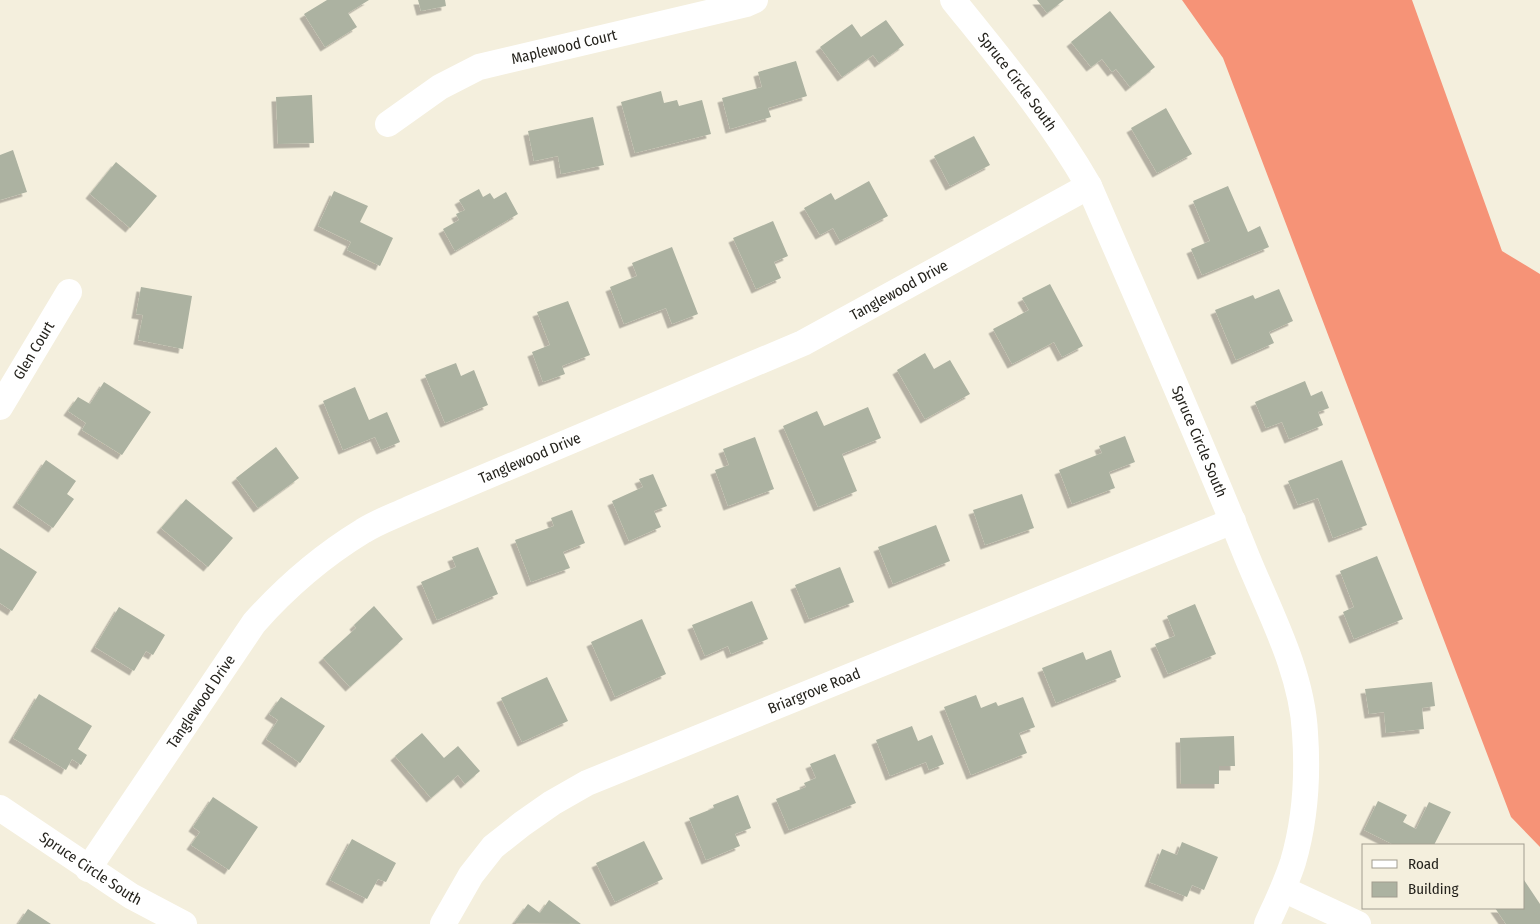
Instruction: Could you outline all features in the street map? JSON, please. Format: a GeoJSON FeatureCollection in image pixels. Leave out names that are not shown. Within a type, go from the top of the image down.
{"type":"FeatureCollection","features":[{"type":"Feature","properties":{"kind":"street","name":"Maplewood Court"},"geometry":{"type":"LineString","coordinates":[[388,124],[440,87],[479,67],[746,4],[755,0]]}},
{"type":"Feature","properties":{"kind":"street","name":"Spruce Circle South"},"geometry":{"type":"LineString","coordinates":[[953,0],[1036,104],[1069,151],[1089,186],[1233,521],[1294,673],[1305,731],[1305,792],[1293,863],[1284,889],[1267,924]]}},
{"type":"Feature","properties":{"kind":"street","name":"Tanglewood Drive"},"geometry":{"type":"LineString","coordinates":[[88,869],[254,623],[278,596],[314,565],[364,530],[409,509],[803,343],[1089,186]]}},
{"type":"Feature","properties":{"kind":"street","name":"Glen Court"},"geometry":{"type":"LineString","coordinates":[[0,408],[69,292]]}},
{"type":"Feature","properties":{"kind":"street","name":"Briargrove Road"},"geometry":{"type":"LineString","coordinates":[[443,924],[471,875],[493,847],[552,803],[587,783],[1233,521]]}},
{"type":"Feature","properties":{"kind":"street","name":"Spruce Circle South"},"geometry":{"type":"LineString","coordinates":[[0,808],[88,869],[131,896],[184,924]]}},
{"type":"Feature","properties":{"kind":"street"},"geometry":{"type":"LineString","coordinates":[[1284,889],[1358,924]]}},
{"type":"Feature","properties":{"kind":"shaded area"},"geometry":{"type":"Polygon","coordinates":[[[1182,0],[1412,0],[1502,251],[1540,274],[1540,847],[1511,817],[1223,58],[1182,0]]]}},
{"type":"Feature","properties":{"kind":"building"},"geometry":{"type":"Polygon","coordinates":[[[327,0],[369,0],[348,13],[357,27],[325,47],[304,14],[327,0]]]}},
{"type":"Feature","properties":{"kind":"building"},"geometry":{"type":"Polygon","coordinates":[[[418,0],[445,0],[446,6],[421,11],[418,0]]]}},
{"type":"Feature","properties":{"kind":"building"},"geometry":{"type":"Polygon","coordinates":[[[1037,0],[1064,0],[1047,13],[1037,0]]]}},
{"type":"Feature","properties":{"kind":"building"},"geometry":{"type":"Polygon","coordinates":[[[1110,11],[1155,67],[1130,87],[1116,69],[1112,72],[1102,59],[1091,67],[1071,42],[1110,11]]]}},
{"type":"Feature","properties":{"kind":"building"},"geometry":{"type":"Polygon","coordinates":[[[886,20],[904,45],[879,63],[873,55],[842,77],[820,47],[852,24],[861,37],[886,20]]]}},
{"type":"Feature","properties":{"kind":"building"},"geometry":{"type":"Polygon","coordinates":[[[796,61],[807,96],[768,108],[771,117],[730,129],[722,98],[762,87],[758,72],[796,61]]]}},
{"type":"Feature","properties":{"kind":"building"},"geometry":{"type":"Polygon","coordinates":[[[661,91],[664,103],[677,100],[679,106],[702,100],[711,134],[635,153],[621,102],[661,91]]]}},
{"type":"Feature","properties":{"kind":"building"},"geometry":{"type":"Polygon","coordinates":[[[312,95],[314,143],[278,144],[276,97],[312,95]]]}},
{"type":"Feature","properties":{"kind":"building"},"geometry":{"type":"Polygon","coordinates":[[[1166,108],[1192,154],[1157,173],[1131,128],[1166,108]]]}},
{"type":"Feature","properties":{"kind":"building"},"geometry":{"type":"Polygon","coordinates":[[[593,117],[604,165],[561,174],[558,156],[534,161],[528,131],[593,117]]]}},
{"type":"Feature","properties":{"kind":"building"},"geometry":{"type":"Polygon","coordinates":[[[974,136],[990,165],[950,186],[934,156],[974,136]]]}},
{"type":"Feature","properties":{"kind":"building"},"geometry":{"type":"Polygon","coordinates":[[[13,150],[27,192],[0,200],[0,155],[13,150]]]}},
{"type":"Feature","properties":{"kind":"building"},"geometry":{"type":"Polygon","coordinates":[[[116,162],[157,196],[130,228],[90,194],[116,162]]]}},
{"type":"Feature","properties":{"kind":"building"},"geometry":{"type":"Polygon","coordinates":[[[869,181],[888,216],[840,241],[833,228],[820,235],[804,208],[831,193],[835,200],[869,181]]]}},
{"type":"Feature","properties":{"kind":"building"},"geometry":{"type":"Polygon","coordinates":[[[1228,186],[1248,232],[1260,226],[1269,247],[1202,275],[1191,249],[1210,241],[1193,201],[1228,186]]]}},
{"type":"Feature","properties":{"kind":"building"},"geometry":{"type":"Polygon","coordinates":[[[479,189],[483,197],[490,193],[494,199],[506,192],[518,214],[455,251],[443,229],[459,220],[456,214],[465,210],[459,200],[479,189]]]}},
{"type":"Feature","properties":{"kind":"building"},"geometry":{"type":"Polygon","coordinates":[[[334,191],[368,206],[360,222],[393,238],[380,266],[347,250],[351,242],[318,226],[334,191]]]}},
{"type":"Feature","properties":{"kind":"building"},"geometry":{"type":"Polygon","coordinates":[[[773,221],[788,256],[774,262],[781,278],[756,289],[733,238],[773,221]]]}},
{"type":"Feature","properties":{"kind":"building"},"geometry":{"type":"Polygon","coordinates":[[[672,247],[698,314],[672,324],[666,308],[624,324],[610,287],[637,276],[632,263],[672,247]]]}},
{"type":"Feature","properties":{"kind":"building"},"geometry":{"type":"Polygon","coordinates":[[[1050,284],[1083,346],[1062,357],[1054,342],[1012,364],[993,329],[1029,310],[1022,298],[1050,284]]]}},
{"type":"Feature","properties":{"kind":"building"},"geometry":{"type":"Polygon","coordinates":[[[141,287],[192,296],[183,349],[138,340],[143,315],[136,314],[141,287]]]}},
{"type":"Feature","properties":{"kind":"building"},"geometry":{"type":"Polygon","coordinates":[[[1279,289],[1293,321],[1269,332],[1274,343],[1236,360],[1215,310],[1253,295],[1255,299],[1279,289]]]}},
{"type":"Feature","properties":{"kind":"building"},"geometry":{"type":"Polygon","coordinates":[[[568,301],[590,355],[562,366],[565,374],[543,382],[532,352],[550,345],[537,312],[568,301]]]}},
{"type":"Feature","properties":{"kind":"building"},"geometry":{"type":"Polygon","coordinates":[[[925,353],[934,369],[950,360],[970,394],[925,419],[897,370],[925,353]]]}},
{"type":"Feature","properties":{"kind":"building"},"geometry":{"type":"Polygon","coordinates":[[[456,363],[461,376],[474,370],[488,405],[445,423],[425,375],[456,363]]]}},
{"type":"Feature","properties":{"kind":"building"},"geometry":{"type":"Polygon","coordinates":[[[1305,381],[1311,396],[1322,391],[1329,408],[1318,412],[1323,425],[1289,439],[1282,422],[1266,428],[1255,402],[1305,381]]]}},
{"type":"Feature","properties":{"kind":"building"},"geometry":{"type":"Polygon","coordinates":[[[104,382],[151,412],[122,455],[82,430],[86,423],[68,411],[78,397],[90,404],[104,382]]]}},
{"type":"Feature","properties":{"kind":"building"},"geometry":{"type":"Polygon","coordinates":[[[355,387],[369,420],[387,412],[400,442],[381,450],[375,437],[343,450],[323,401],[355,387]]]}},
{"type":"Feature","properties":{"kind":"building"},"geometry":{"type":"Polygon","coordinates":[[[868,407],[881,438],[842,454],[857,491],[818,507],[783,426],[817,411],[824,426],[868,407]]]}},
{"type":"Feature","properties":{"kind":"building"},"geometry":{"type":"Polygon","coordinates":[[[1125,436],[1135,462],[1109,472],[1115,488],[1072,504],[1059,470],[1102,453],[1099,446],[1125,436]]]}},
{"type":"Feature","properties":{"kind":"building"},"geometry":{"type":"Polygon","coordinates":[[[755,437],[774,489],[728,506],[715,470],[729,465],[723,449],[755,437]]]}},
{"type":"Feature","properties":{"kind":"building"},"geometry":{"type":"Polygon","coordinates":[[[276,447],[299,478],[258,508],[236,478],[276,447]]]}},
{"type":"Feature","properties":{"kind":"building"},"geometry":{"type":"Polygon","coordinates":[[[46,460],[76,481],[67,494],[74,499],[53,528],[17,503],[46,460]]]}},
{"type":"Feature","properties":{"kind":"building"},"geometry":{"type":"Polygon","coordinates":[[[1342,460],[1367,525],[1333,538],[1318,498],[1298,505],[1288,481],[1342,460]]]}},
{"type":"Feature","properties":{"kind":"building"},"geometry":{"type":"Polygon","coordinates":[[[653,474],[667,506],[654,511],[661,527],[629,541],[612,501],[643,487],[639,479],[653,474]]]}},
{"type":"Feature","properties":{"kind":"building"},"geometry":{"type":"Polygon","coordinates":[[[1022,494],[1034,528],[985,545],[973,510],[1022,494]]]}},
{"type":"Feature","properties":{"kind":"building"},"geometry":{"type":"Polygon","coordinates":[[[186,499],[233,538],[208,567],[161,528],[186,499]]]}},
{"type":"Feature","properties":{"kind":"building"},"geometry":{"type":"Polygon","coordinates":[[[572,510],[585,543],[563,552],[570,568],[531,582],[515,540],[554,526],[551,518],[572,510]]]}},
{"type":"Feature","properties":{"kind":"building"},"geometry":{"type":"Polygon","coordinates":[[[936,525],[950,561],[893,584],[878,547],[936,525]]]}},
{"type":"Feature","properties":{"kind":"building"},"geometry":{"type":"Polygon","coordinates":[[[478,547],[498,594],[437,620],[421,582],[456,567],[452,557],[478,547]]]}},
{"type":"Feature","properties":{"kind":"building"},"geometry":{"type":"Polygon","coordinates":[[[0,548],[37,572],[12,611],[0,603],[0,548]]]}},
{"type":"Feature","properties":{"kind":"building"},"geometry":{"type":"Polygon","coordinates":[[[1377,556],[1403,619],[1354,639],[1343,612],[1354,607],[1340,571],[1377,556]]]}},
{"type":"Feature","properties":{"kind":"building"},"geometry":{"type":"Polygon","coordinates":[[[840,567],[854,602],[809,619],[795,585],[840,567]]]}},
{"type":"Feature","properties":{"kind":"building"},"geometry":{"type":"Polygon","coordinates":[[[752,601],[768,639],[731,654],[728,646],[705,656],[692,625],[752,601]]]}},
{"type":"Feature","properties":{"kind":"building"},"geometry":{"type":"Polygon","coordinates":[[[1195,604],[1216,654],[1168,674],[1155,644],[1175,636],[1167,616],[1195,604]]]}},
{"type":"Feature","properties":{"kind":"building"},"geometry":{"type":"Polygon","coordinates":[[[374,606],[403,639],[350,687],[323,658],[356,628],[354,625],[374,606]]]}},
{"type":"Feature","properties":{"kind":"building"},"geometry":{"type":"Polygon","coordinates":[[[119,607],[165,635],[153,655],[146,651],[134,671],[95,647],[119,607]]]}},
{"type":"Feature","properties":{"kind":"building"},"geometry":{"type":"Polygon","coordinates":[[[642,619],[666,674],[615,697],[591,642],[642,619]]]}},
{"type":"Feature","properties":{"kind":"building"},"geometry":{"type":"Polygon","coordinates":[[[1111,650],[1121,677],[1056,703],[1042,668],[1083,652],[1086,660],[1111,650]]]}},
{"type":"Feature","properties":{"kind":"building"},"geometry":{"type":"Polygon","coordinates":[[[547,677],[568,721],[522,742],[501,698],[547,677]]]}},
{"type":"Feature","properties":{"kind":"building"},"geometry":{"type":"Polygon","coordinates":[[[1432,682],[1435,706],[1422,708],[1424,729],[1386,733],[1384,712],[1369,714],[1365,689],[1432,682]]]}},
{"type":"Feature","properties":{"kind":"building"},"geometry":{"type":"Polygon","coordinates":[[[39,694],[92,726],[78,749],[87,755],[81,765],[72,759],[66,770],[13,738],[39,694]]]}},
{"type":"Feature","properties":{"kind":"building"},"geometry":{"type":"Polygon","coordinates":[[[976,695],[981,708],[996,702],[998,706],[1023,697],[1035,727],[1019,733],[1027,753],[971,775],[944,707],[976,695]]]}},
{"type":"Feature","properties":{"kind":"building"},"geometry":{"type":"Polygon","coordinates":[[[281,697],[325,726],[300,763],[266,739],[278,720],[269,714],[281,697]]]}},
{"type":"Feature","properties":{"kind":"building"},"geometry":{"type":"Polygon","coordinates":[[[912,726],[918,741],[932,735],[944,764],[929,770],[926,762],[890,776],[876,740],[912,726]]]}},
{"type":"Feature","properties":{"kind":"building"},"geometry":{"type":"Polygon","coordinates":[[[422,733],[444,758],[458,746],[480,771],[465,784],[458,775],[431,798],[395,756],[422,733]]]}},
{"type":"Feature","properties":{"kind":"building"},"geometry":{"type":"Polygon","coordinates":[[[1234,736],[1235,766],[1219,766],[1219,784],[1181,784],[1180,738],[1234,736]]]}},
{"type":"Feature","properties":{"kind":"building"},"geometry":{"type":"Polygon","coordinates":[[[835,754],[856,803],[789,830],[776,799],[806,787],[804,783],[816,778],[810,764],[835,754]]]}},
{"type":"Feature","properties":{"kind":"building"},"geometry":{"type":"Polygon","coordinates":[[[738,795],[751,828],[735,834],[740,846],[706,860],[689,818],[714,808],[713,805],[738,795]]]}},
{"type":"Feature","properties":{"kind":"building"},"geometry":{"type":"Polygon","coordinates":[[[213,797],[258,827],[229,870],[191,845],[200,832],[193,827],[213,797]]]}},
{"type":"Feature","properties":{"kind":"building"},"geometry":{"type":"Polygon","coordinates":[[[1378,801],[1407,815],[1403,822],[1416,829],[1429,802],[1451,812],[1435,844],[1392,844],[1364,830],[1378,801]]]}},
{"type":"Feature","properties":{"kind":"building"},"geometry":{"type":"Polygon","coordinates":[[[352,839],[396,863],[386,882],[378,879],[367,899],[330,880],[352,839]]]}},
{"type":"Feature","properties":{"kind":"building"},"geometry":{"type":"Polygon","coordinates":[[[644,841],[663,879],[615,902],[596,863],[644,841]]]}},
{"type":"Feature","properties":{"kind":"building"},"geometry":{"type":"Polygon","coordinates":[[[1182,842],[1218,857],[1204,890],[1192,885],[1187,897],[1149,882],[1162,849],[1177,855],[1182,842]]]}},
{"type":"Feature","properties":{"kind":"building"},"geometry":{"type":"Polygon","coordinates":[[[1525,882],[1540,904],[1540,924],[1506,924],[1496,909],[1525,909],[1525,882]]]}},
{"type":"Feature","properties":{"kind":"building"},"geometry":{"type":"Polygon","coordinates":[[[549,900],[581,924],[514,923],[528,904],[540,913],[549,900]]]}},
{"type":"Feature","properties":{"kind":"building"},"geometry":{"type":"Polygon","coordinates":[[[28,909],[51,924],[18,924],[28,909]]]}}]}
